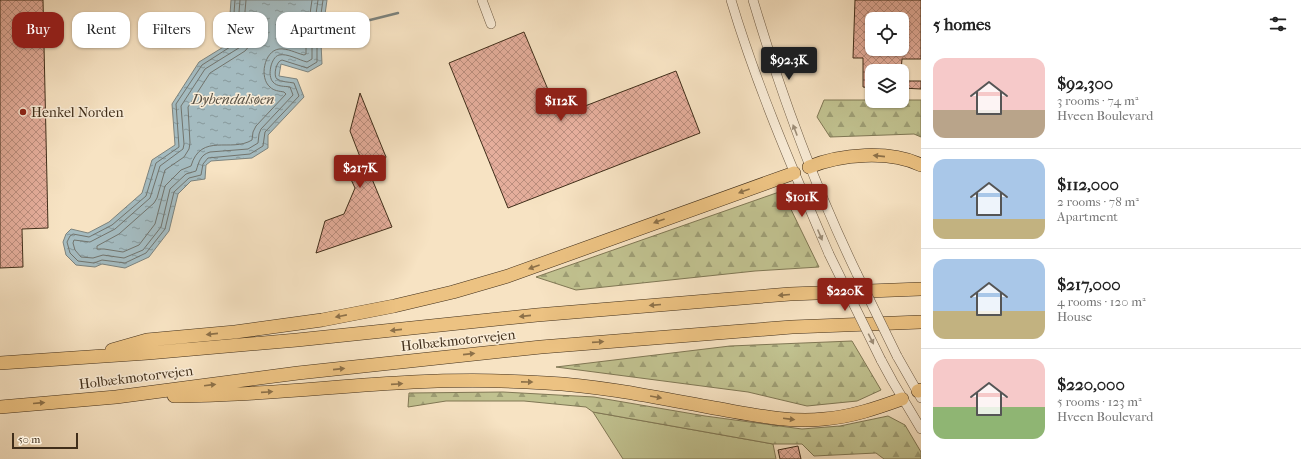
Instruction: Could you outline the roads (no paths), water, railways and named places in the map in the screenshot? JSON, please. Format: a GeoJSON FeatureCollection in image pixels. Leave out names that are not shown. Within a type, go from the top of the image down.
{"type":"FeatureCollection","features":[{"type":"Feature","properties":{"kind":"highway"},"geometry":{"type":"LineString","coordinates":[[809,167],[823,162],[850,157],[874,155],[905,159],[921,165]]}},
{"type":"Feature","properties":{"kind":"highway"},"geometry":{"type":"LineString","coordinates":[[83,358],[147,340],[235,332],[322,320],[394,306],[453,292],[508,276],[794,173]]}},
{"type":"Feature","properties":{"kind":"highway","name":"Holbækmotorvejen"},"geometry":{"type":"LineString","coordinates":[[0,363],[83,358],[297,340],[537,315],[790,294],[921,289]]}},
{"type":"Feature","properties":{"kind":"highway","name":"Holbækmotorvejen"},"geometry":{"type":"LineString","coordinates":[[0,407],[116,396],[306,372],[541,346],[792,327],[921,322]]}},
{"type":"Feature","properties":{"kind":"highway"},"geometry":{"type":"LineString","coordinates":[[116,396],[209,396],[414,382],[479,381],[547,383],[614,389],[750,414],[797,420],[849,416],[902,399]]}},
{"type":"Feature","properties":{"kind":"street"},"geometry":{"type":"LineString","coordinates":[[482,0],[491,24]]}},
{"type":"Feature","properties":{"kind":"street"},"geometry":{"type":"LineString","coordinates":[[731,0],[757,78],[794,173],[829,254],[881,360],[921,430]]}},
{"type":"Feature","properties":{"kind":"street"},"geometry":{"type":"LineString","coordinates":[[752,0],[774,71],[809,167],[846,252],[898,356],[920,393],[902,399]]}},
{"type":"Feature","properties":{"kind":"street"},"geometry":{"type":"LineString","coordinates":[[794,173],[809,167]]}},
{"type":"Feature","properties":{"kind":"water","name":"Dybendalsøen"},"geometry":{"type":"Polygon","coordinates":[[[231,0],[327,0],[325,12],[276,12],[276,48],[321,48],[322,64],[308,72],[281,64],[279,76],[297,79],[304,97],[268,135],[268,148],[252,158],[211,161],[206,165],[205,179],[191,181],[178,194],[169,231],[149,257],[125,268],[102,264],[95,267],[76,265],[66,255],[63,242],[66,234],[71,229],[88,233],[109,222],[142,193],[152,160],[175,145],[172,104],[199,62],[222,48],[268,48],[268,12],[230,12],[231,0]]]}},
{"type":"Feature","properties":{"kind":"waterway"},"geometry":{"type":"LineString","coordinates":[[370,20],[398,13]]}},
{"type":"Feature","properties":{"kind":"place","name":"Henkel Norden"},"geometry":{"type":"Point","coordinates":[23,112]}}]}
